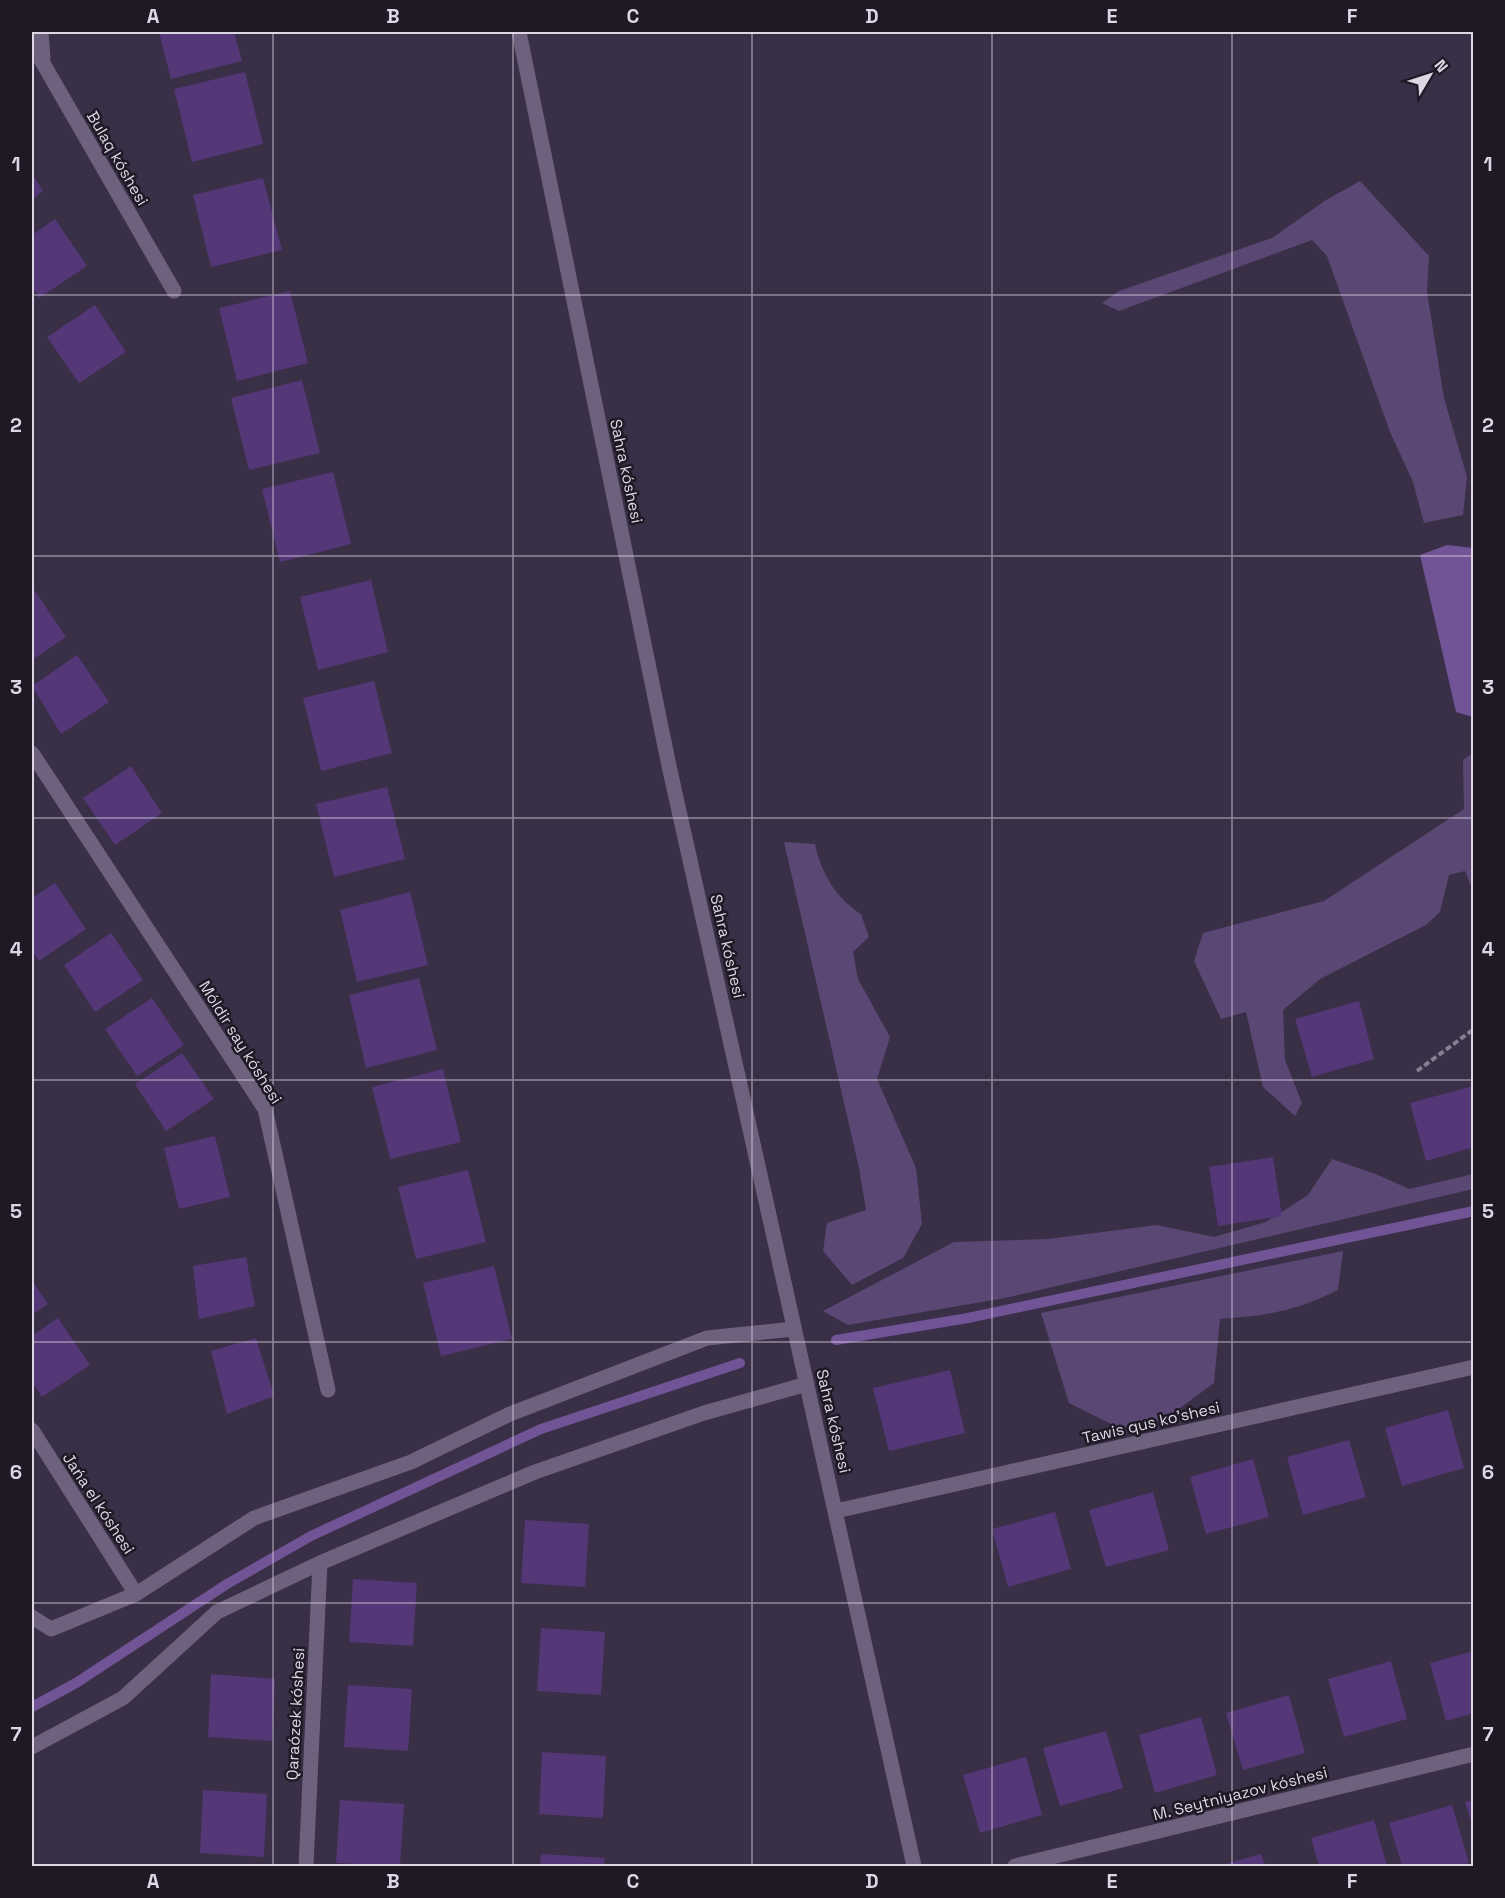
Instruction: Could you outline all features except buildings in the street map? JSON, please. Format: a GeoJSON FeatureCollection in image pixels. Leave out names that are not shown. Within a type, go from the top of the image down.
{"type":"FeatureCollection","features":[{"type":"Feature","properties":{"kind":"street"},"geometry":{"type":"LineString","coordinates":[[41,32],[44,65]]}},
{"type":"Feature","properties":{"kind":"street","name":"Sahra kóshesi"},"geometry":{"type":"LineString","coordinates":[[519,32],[669,766],[914,1866]]}},
{"type":"Feature","properties":{"kind":"street","name":"Bulaq kóshesi"},"geometry":{"type":"LineString","coordinates":[[32,44],[174,291]]}},
{"type":"Feature","properties":{"kind":"street","name":"Móldir say kóshesi"},"geometry":{"type":"LineString","coordinates":[[32,753],[265,1109],[328,1390]]}},
{"type":"Feature","properties":{"kind":"street"},"geometry":{"type":"LineString","coordinates":[[32,1617],[51,1629],[136,1594],[254,1518],[411,1462],[510,1414],[707,1338],[794,1329]]}},
{"type":"Feature","properties":{"kind":"street","name":"Tawis qus ko'shesi"},"geometry":{"type":"LineString","coordinates":[[836,1511],[1473,1367]]}},
{"type":"Feature","properties":{"kind":"street"},"geometry":{"type":"LineString","coordinates":[[32,1747],[123,1698],[217,1612],[320,1563],[535,1472],[704,1413],[807,1384]]}},
{"type":"Feature","properties":{"kind":"street","name":"Jańa el kóshesi"},"geometry":{"type":"LineString","coordinates":[[32,1430],[136,1594]]}},
{"type":"Feature","properties":{"kind":"street","name":"Qaraózek kóshesi"},"geometry":{"type":"LineString","coordinates":[[306,1866],[320,1563]]}},
{"type":"Feature","properties":{"kind":"street","name":"M. Seytniyazov kóshesi"},"geometry":{"type":"LineString","coordinates":[[1015,1866],[1473,1754]]}},
{"type":"Feature","properties":{"kind":"path"},"geometry":{"type":"LineString","coordinates":[[1417,1071],[1473,1029]]}},
{"type":"Feature","properties":{"kind":"shaded area"},"geometry":{"type":"Polygon","coordinates":[[[1360,181],[1429,256],[1427,292],[1444,398],[1467,477],[1463,515],[1424,523],[1413,482],[1390,432],[1327,256],[1312,240],[1119,311],[1102,303],[1119,291],[1272,238],[1326,200],[1360,181]]]}},
{"type":"Feature","properties":{"kind":"shaded area"},"geometry":{"type":"Polygon","coordinates":[[[1447,545],[1473,548],[1473,717],[1456,712],[1420,555],[1447,545]]]}},
{"type":"Feature","properties":{"kind":"shaded area"},"geometry":{"type":"Polygon","coordinates":[[[1473,753],[1473,890],[1465,871],[1449,875],[1440,912],[1426,925],[1320,979],[1283,1010],[1285,1060],[1302,1103],[1295,1116],[1263,1087],[1246,1012],[1221,1019],[1194,961],[1203,933],[1324,901],[1464,809],[1463,760],[1473,753]]]}},
{"type":"Feature","properties":{"kind":"shaded area"},"geometry":{"type":"Polygon","coordinates":[[[784,842],[815,844],[821,865],[831,884],[852,908],[861,914],[869,937],[853,952],[858,979],[890,1037],[877,1079],[916,1168],[922,1224],[903,1258],[852,1285],[823,1251],[827,1223],[866,1210],[859,1168],[784,842]]]}},
{"type":"Feature","properties":{"kind":"shaded area"},"geometry":{"type":"Polygon","coordinates":[[[1332,1159],[1409,1189],[1473,1174],[1473,1189],[1005,1298],[848,1325],[823,1311],[954,1242],[1048,1239],[1157,1225],[1214,1237],[1266,1222],[1308,1195],[1332,1159]]]}},
{"type":"Feature","properties":{"kind":"shaded area"},"geometry":{"type":"Polygon","coordinates":[[[1343,1251],[1338,1290],[1294,1308],[1253,1316],[1220,1319],[1214,1383],[1165,1419],[1119,1428],[1069,1403],[1041,1313],[1343,1251]]]}},
{"type":"Feature","properties":{"kind":"waterway"},"geometry":{"type":"LineString","coordinates":[[836,1340],[968,1318],[1474,1211]]}},
{"type":"Feature","properties":{"kind":"waterway"},"geometry":{"type":"LineString","coordinates":[[32,1707],[76,1683],[227,1584],[311,1536],[541,1429],[740,1363]]}}]}
